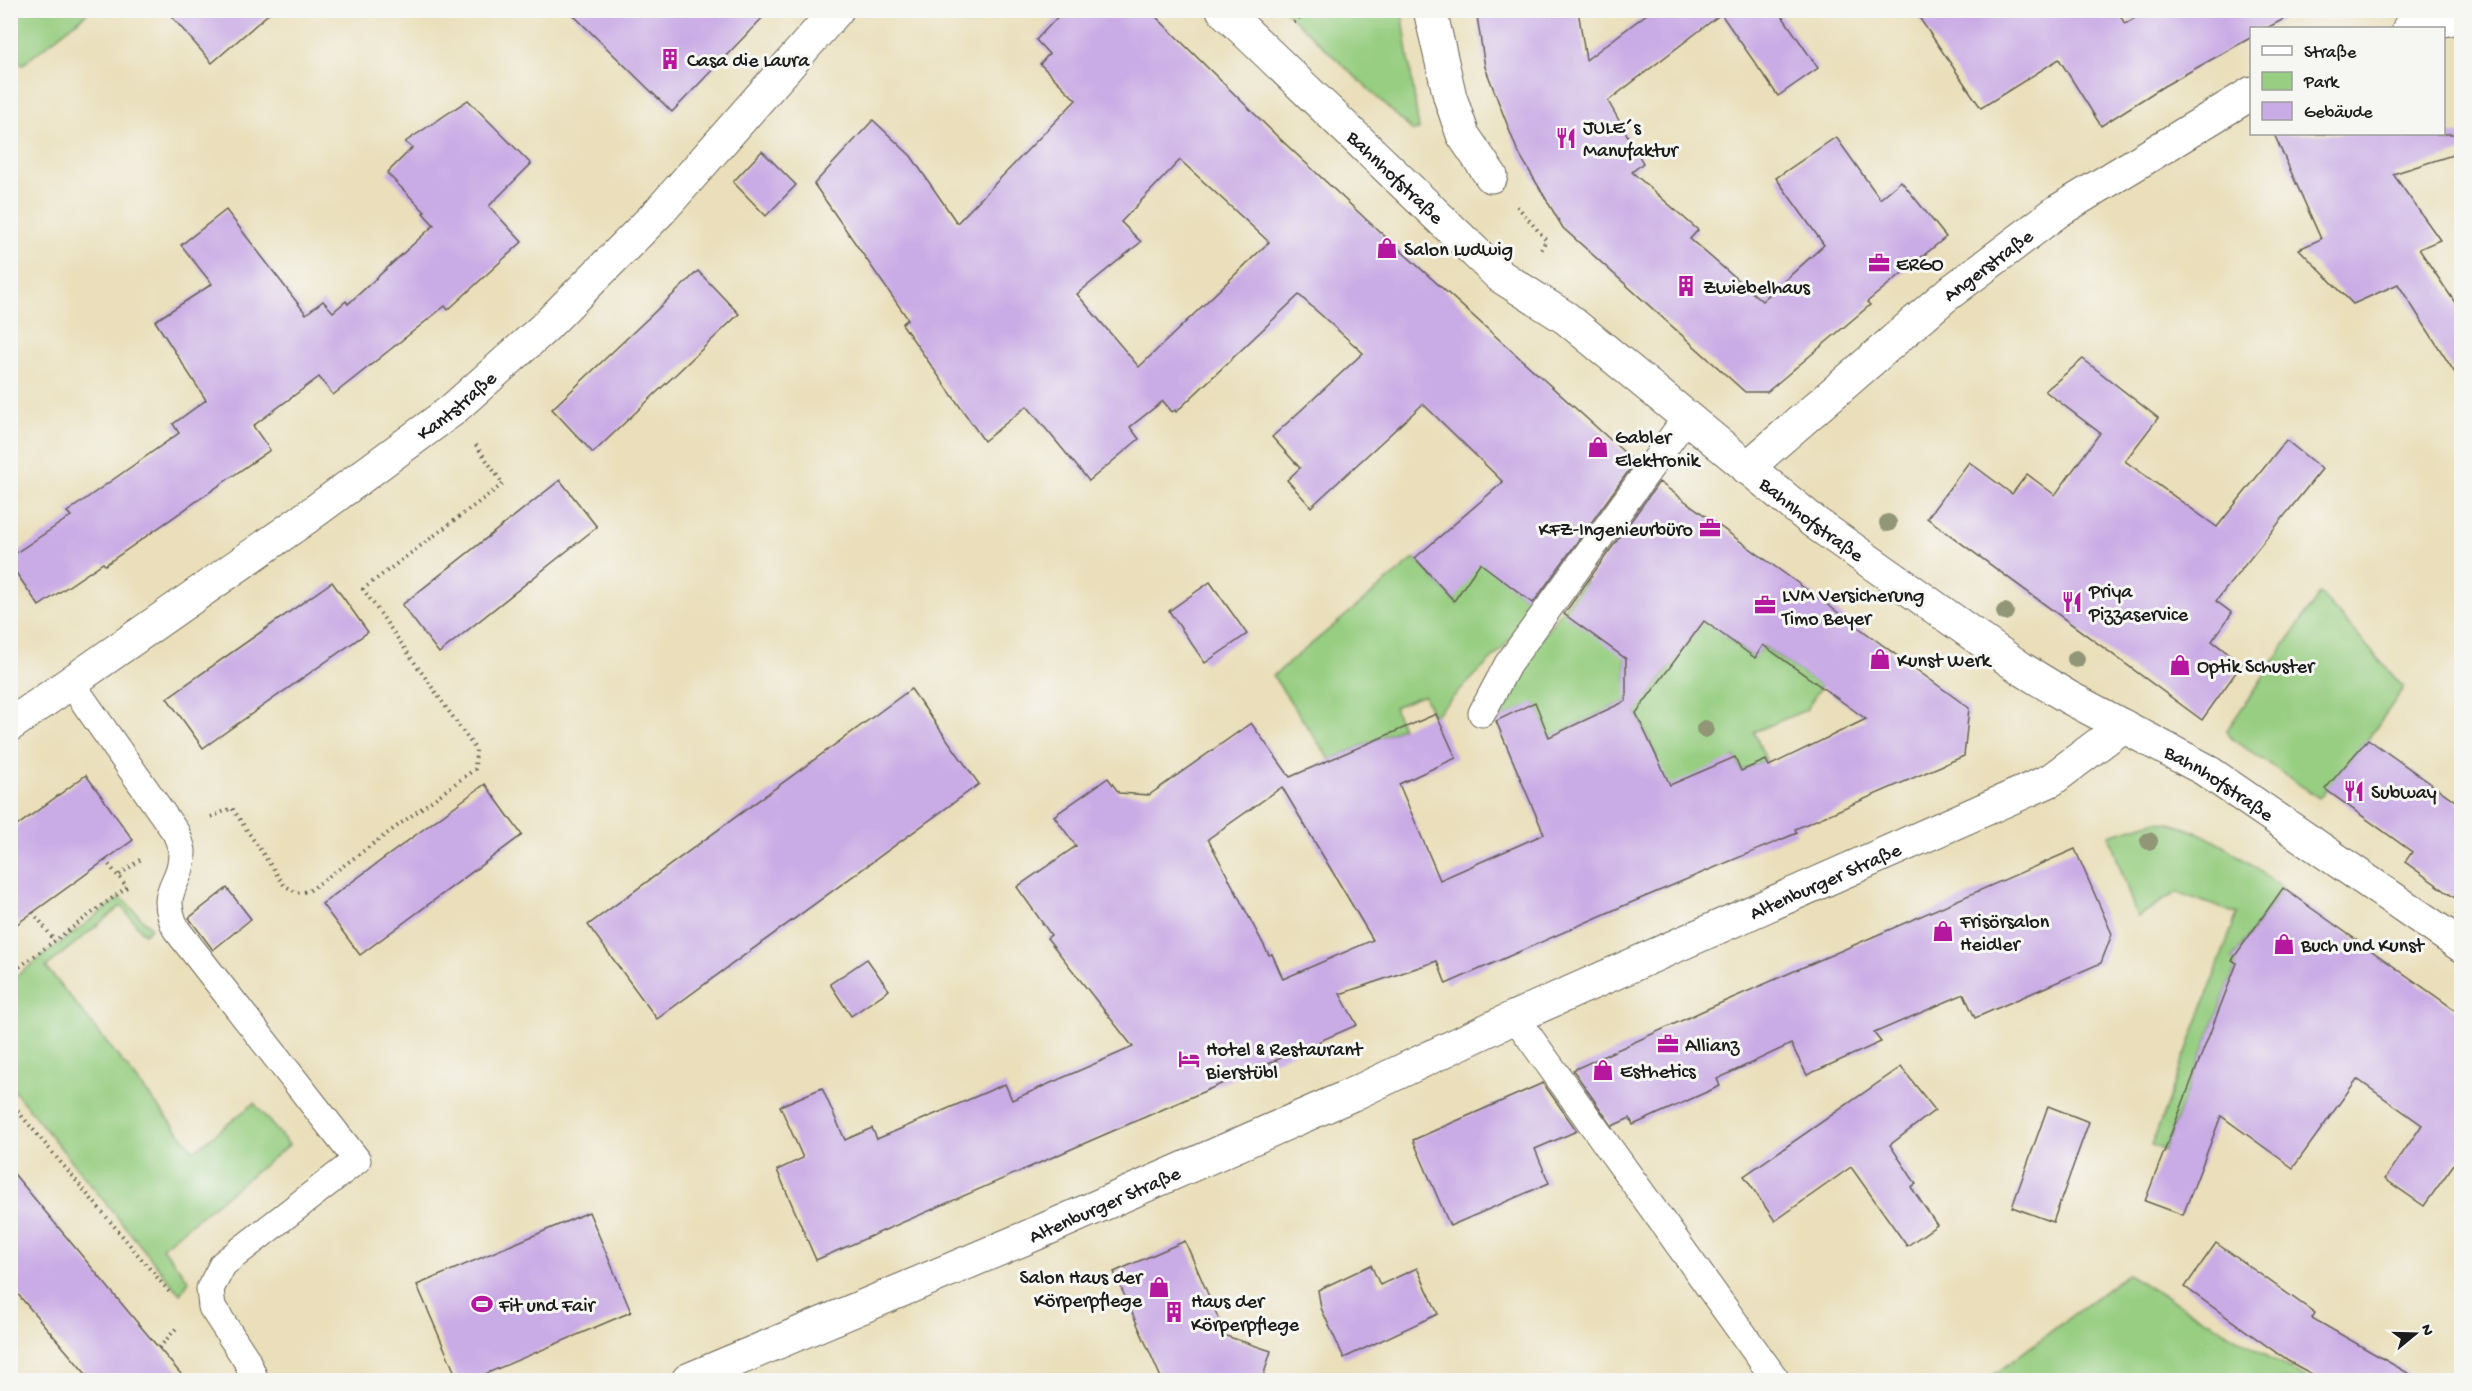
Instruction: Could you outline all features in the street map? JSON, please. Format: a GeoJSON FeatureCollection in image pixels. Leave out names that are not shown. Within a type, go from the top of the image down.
{"type":"FeatureCollection","features":[{"type":"Feature","properties":{"kind":"street","name":"Kantstraße"},"geometry":{"type":"LineString","coordinates":[[10,725],[303,520],[451,411],[544,328],[660,211],[837,10]]}},
{"type":"Feature","properties":{"kind":"street","name":"Bahnhofstraße"},"geometry":{"type":"LineString","coordinates":[[1223,10],[1500,276],[1566,318],[1814,522],[2022,669],[2068,698],[2204,769],[2462,946]]}},
{"type":"Feature","properties":{"kind":"street"},"geometry":{"type":"LineString","coordinates":[[1430,10],[1450,97],[1463,135],[1491,176]]}},
{"type":"Feature","properties":{"kind":"street"},"geometry":{"type":"LineString","coordinates":[[2413,27],[2462,16]]}},
{"type":"Feature","properties":{"kind":"street","name":"Angerstraße"},"geometry":{"type":"LineString","coordinates":[[1747,468],[1944,297],[2058,211],[2250,94]]}},
{"type":"Feature","properties":{"kind":"street","name":"Altenburger Straße"},"geometry":{"type":"LineString","coordinates":[[688,1380],[1028,1237],[1351,1095],[1515,1017],[2051,780],[2123,726]]}},
{"type":"Feature","properties":{"kind":"lane"},"geometry":{"type":"LineString","coordinates":[[1482,713],[1508,664],[1686,418]]}},
{"type":"Feature","properties":{"kind":"lane"},"geometry":{"type":"LineString","coordinates":[[71,683],[176,832],[182,851],[178,872],[168,895],[169,915],[176,929],[357,1160],[223,1264],[200,1310],[246,1359],[255,1380]]}},
{"type":"Feature","properties":{"kind":"lane"},"geometry":{"type":"LineString","coordinates":[[1515,1017],[1776,1380]]}},
{"type":"Feature","properties":{"kind":"path"},"geometry":{"type":"LineString","coordinates":[[1491,176],[1546,240],[1521,290]]}},
{"type":"Feature","properties":{"kind":"path"},"geometry":{"type":"LineString","coordinates":[[118,876],[176,832],[232,808],[284,885],[297,893],[309,891],[475,770],[476,750],[363,589],[503,484],[451,411]]}},
{"type":"Feature","properties":{"kind":"path"},"geometry":{"type":"LineString","coordinates":[[10,974],[127,888],[105,860]]}},
{"type":"Feature","properties":{"kind":"path"},"geometry":{"type":"LineString","coordinates":[[33,912],[55,941]]}},
{"type":"Feature","properties":{"kind":"path"},"geometry":{"type":"LineString","coordinates":[[10,1102],[200,1310],[159,1348]]}},
{"type":"Feature","properties":{"kind":"green space"},"geometry":{"type":"Polygon","coordinates":[[[11,10],[90,11],[22,65],[11,53],[11,10]]]}},
{"type":"Feature","properties":{"kind":"green space"},"geometry":{"type":"Polygon","coordinates":[[[1285,11],[1402,11],[1419,130],[1413,131],[1285,11]]]}},
{"type":"Feature","properties":{"kind":"green space"},"geometry":{"type":"Polygon","coordinates":[[[1512,469],[1584,535],[1565,566],[1540,548],[1511,586],[1536,605],[1503,648],[1436,714],[1433,716],[1424,695],[1394,707],[1402,728],[1330,760],[1273,676],[1415,558],[1454,601],[1512,469]]]}},
{"type":"Feature","properties":{"kind":"green space"},"geometry":{"type":"Polygon","coordinates":[[[1584,581],[1589,585],[1567,616],[1626,656],[1626,682],[1648,697],[1711,610],[1727,638],[1754,658],[1763,646],[1821,686],[1806,710],[1754,732],[1766,760],[1741,771],[1735,757],[1676,797],[1619,774],[1657,757],[1630,699],[1549,737],[1535,703],[1496,721],[1512,678],[1584,581]]]}},
{"type":"Feature","properties":{"kind":"green space"},"geometry":{"type":"Polygon","coordinates":[[[2320,593],[2404,688],[2368,739],[2319,798],[2231,738],[2227,730],[2320,593]]]}},
{"type":"Feature","properties":{"kind":"green space"},"geometry":{"type":"Polygon","coordinates":[[[2157,821],[2175,824],[2208,837],[2283,888],[2232,959],[2237,963],[2164,1151],[2152,1145],[2237,914],[2177,892],[2137,917],[2109,835],[2157,821]]]}},
{"type":"Feature","properties":{"kind":"green space"},"geometry":{"type":"Polygon","coordinates":[[[121,897],[151,928],[144,934],[121,906],[46,967],[194,1151],[254,1103],[289,1145],[162,1247],[189,1281],[180,1294],[11,1087],[11,980],[121,897]]]}},
{"type":"Feature","properties":{"kind":"green space"},"geometry":{"type":"Polygon","coordinates":[[[2127,1274],[2308,1380],[1987,1380],[2127,1274]]]}},
{"type":"Feature","properties":{"kind":"building"},"geometry":{"type":"Polygon","coordinates":[[[166,10],[273,10],[212,63],[166,10]]]}},
{"type":"Feature","properties":{"kind":"building","name":"Casa die Laura"},"geometry":{"type":"Polygon","coordinates":[[[568,10],[770,10],[672,112],[568,10]]]}},
{"type":"Feature","properties":{"kind":"building"},"geometry":{"type":"Polygon","coordinates":[[[1064,10],[1149,10],[1278,137],[1369,222],[1635,462],[1533,603],[1480,563],[1454,601],[1415,558],[1503,482],[1423,404],[1311,507],[1287,480],[1300,468],[1272,437],[1363,353],[1299,295],[1176,412],[1175,410],[1172,412],[1163,401],[1130,427],[1139,439],[1089,481],[1027,406],[984,441],[902,324],[908,319],[814,184],[873,120],[911,156],[957,223],[1076,100],[1040,64],[1049,54],[1036,40],[1064,10]],[[1180,160],[1121,222],[1141,242],[1077,294],[1139,367],[1269,242],[1180,160]]]}},
{"type":"Feature","properties":{"kind":"building"},"geometry":{"type":"Polygon","coordinates":[[[1476,10],[1578,10],[1586,60],[1652,10],[1778,10],[1818,68],[1778,96],[1721,14],[1608,101],[1643,163],[1632,172],[1698,230],[1690,239],[1762,301],[1824,245],[1776,178],[1836,137],[1880,199],[1901,181],[1946,237],[1867,302],[1870,305],[1767,392],[1745,392],[1563,228],[1517,150],[1485,67],[1476,10]]]}},
{"type":"Feature","properties":{"kind":"building"},"geometry":{"type":"Polygon","coordinates":[[[1914,10],[2117,10],[2125,24],[2148,10],[2301,10],[2269,27],[2250,27],[2250,38],[2164,86],[2101,126],[2059,59],[1981,108],[1914,10]]]}},
{"type":"Feature","properties":{"kind":"building"},"geometry":{"type":"Polygon","coordinates":[[[468,100],[531,164],[489,206],[522,242],[448,310],[445,306],[333,395],[319,377],[253,426],[270,450],[105,565],[103,563],[39,606],[10,564],[10,557],[71,516],[67,512],[179,433],[173,424],[206,400],[155,321],[212,284],[181,245],[226,210],[306,314],[323,301],[333,312],[346,301],[348,304],[434,225],[423,213],[425,212],[387,173],[412,148],[405,142],[468,100]]]}},
{"type":"Feature","properties":{"kind":"building"},"geometry":{"type":"Polygon","coordinates":[[[2462,134],[2462,152],[2393,174],[2440,240],[2419,249],[2462,313],[2462,384],[2398,284],[2353,304],[2299,249],[2321,239],[2274,135],[2462,134]]]}},
{"type":"Feature","properties":{"kind":"building"},"geometry":{"type":"Polygon","coordinates":[[[762,151],[796,185],[766,216],[733,182],[762,151]]]}},
{"type":"Feature","properties":{"kind":"building"},"geometry":{"type":"Polygon","coordinates":[[[698,271],[739,314],[593,453],[552,409],[698,271]]]}},
{"type":"Feature","properties":{"kind":"building"},"geometry":{"type":"Polygon","coordinates":[[[2083,359],[2158,418],[2125,461],[2217,527],[2286,440],[2322,469],[2216,601],[2232,613],[2212,641],[2242,664],[2202,720],[1927,518],[1969,462],[2012,494],[2027,474],[2055,495],[2100,433],[2045,391],[2083,359]]]}},
{"type":"Feature","properties":{"kind":"building"},"geometry":{"type":"Polygon","coordinates":[[[560,480],[597,527],[439,653],[402,605],[560,480]]]}},
{"type":"Feature","properties":{"kind":"building"},"geometry":{"type":"Polygon","coordinates":[[[1659,482],[1969,708],[1964,756],[1795,829],[1797,833],[1446,984],[1437,961],[1340,994],[1357,1025],[816,1260],[777,1170],[803,1158],[780,1106],[822,1088],[845,1140],[872,1128],[877,1139],[1005,1084],[1012,1100],[1133,1047],[1047,938],[1051,935],[1017,887],[1076,846],[1054,816],[1108,778],[1119,793],[1149,795],[1251,723],[1290,777],[1436,714],[1456,758],[1399,784],[1440,880],[1544,834],[1496,721],[1535,702],[1549,737],[1626,701],[1626,659],[1564,614],[1659,482]],[[1704,621],[1636,713],[1670,785],[1735,757],[1741,771],[1766,760],[1769,766],[1866,719],[1763,645],[1755,658],[1704,621]],[[1282,787],[1208,839],[1269,955],[1272,954],[1283,979],[1373,940],[1282,787]]]}},
{"type":"Feature","properties":{"kind":"building"},"geometry":{"type":"Polygon","coordinates":[[[332,582],[368,632],[203,748],[167,698],[332,582]]]}},
{"type":"Feature","properties":{"kind":"building"},"geometry":{"type":"Polygon","coordinates":[[[1210,582],[1247,634],[1205,663],[1169,611],[1210,582]]]}},
{"type":"Feature","properties":{"kind":"building"},"geometry":{"type":"Polygon","coordinates":[[[911,689],[979,784],[657,1019],[588,925],[911,689]]]}},
{"type":"Feature","properties":{"kind":"building"},"geometry":{"type":"Polygon","coordinates":[[[2368,739],[2462,806],[2462,903],[2405,862],[2412,852],[2325,789],[2368,739]]]}},
{"type":"Feature","properties":{"kind":"building"},"geometry":{"type":"Polygon","coordinates":[[[86,775],[133,840],[10,929],[10,831],[86,775]]]}},
{"type":"Feature","properties":{"kind":"building"},"geometry":{"type":"Polygon","coordinates":[[[485,784],[522,835],[360,955],[322,904],[485,784]]]}},
{"type":"Feature","properties":{"kind":"building"},"geometry":{"type":"Polygon","coordinates":[[[2075,849],[2112,934],[2101,963],[1975,1018],[1964,994],[1874,1033],[1881,1042],[1807,1075],[1791,1044],[1717,1079],[1720,1086],[1633,1125],[1630,1118],[1612,1126],[1573,1070],[1707,1009],[2075,849]]]}},
{"type":"Feature","properties":{"kind":"building"},"geometry":{"type":"Polygon","coordinates":[[[227,888],[251,919],[213,950],[189,918],[227,888]]]}},
{"type":"Feature","properties":{"kind":"building"},"geometry":{"type":"Polygon","coordinates":[[[2283,888],[2462,1015],[2462,1153],[2424,1206],[2385,1179],[2422,1125],[2357,1079],[2293,1168],[2221,1116],[2183,1215],[2145,1201],[2237,963],[2232,960],[2283,888]]]}},
{"type":"Feature","properties":{"kind":"building"},"geometry":{"type":"Polygon","coordinates":[[[867,959],[889,990],[851,1016],[830,984],[867,959]]]}},
{"type":"Feature","properties":{"kind":"building"},"geometry":{"type":"Polygon","coordinates":[[[1901,1067],[1935,1110],[1890,1145],[1916,1184],[1911,1187],[1937,1225],[1907,1246],[1851,1167],[1775,1221],[1744,1176],[1901,1067]]]}},
{"type":"Feature","properties":{"kind":"building"},"geometry":{"type":"Polygon","coordinates":[[[1543,1083],[1577,1131],[1535,1149],[1549,1183],[1450,1226],[1413,1140],[1543,1083]]]}},
{"type":"Feature","properties":{"kind":"building"},"geometry":{"type":"Polygon","coordinates":[[[2048,1106],[2089,1122],[2053,1222],[2012,1207],[2048,1106]]]}},
{"type":"Feature","properties":{"kind":"building"},"geometry":{"type":"Polygon","coordinates":[[[10,1169],[186,1380],[91,1380],[10,1285],[10,1169]]]}},
{"type":"Feature","properties":{"kind":"building"},"geometry":{"type":"Polygon","coordinates":[[[589,1212],[631,1312],[471,1380],[458,1380],[417,1285],[589,1212]]]}},
{"type":"Feature","properties":{"kind":"building","name":"Haus der Körperpflege"},"geometry":{"type":"Polygon","coordinates":[[[1185,1241],[1226,1336],[1271,1351],[1262,1380],[1162,1380],[1114,1272],[1185,1241]]]}},
{"type":"Feature","properties":{"kind":"building"},"geometry":{"type":"Polygon","coordinates":[[[2216,1243],[2315,1313],[2312,1318],[2420,1380],[2323,1380],[2288,1361],[2185,1287],[2216,1243]]]}},
{"type":"Feature","properties":{"kind":"building"},"geometry":{"type":"Polygon","coordinates":[[[1371,1265],[1380,1285],[1417,1268],[1438,1314],[1344,1358],[1321,1308],[1318,1290],[1371,1265]]]}},
{"type":"Feature","properties":{"kind":"place","name":"Casa die Laura"},"geometry":{"type":"Point","coordinates":[670,59]}},
{"type":"Feature","properties":{"kind":"place","name":"JULE´s Manufaktur"},"geometry":{"type":"Point","coordinates":[1566,138]}},
{"type":"Feature","properties":{"kind":"place","name":"Salon Ludwig"},"geometry":{"type":"Point","coordinates":[1387,248]}},
{"type":"Feature","properties":{"kind":"place","name":"ERGO"},"geometry":{"type":"Point","coordinates":[1879,263]}},
{"type":"Feature","properties":{"kind":"place","name":"Zwiebelhaus"},"geometry":{"type":"Point","coordinates":[1686,286]}},
{"type":"Feature","properties":{"kind":"place","name":"Gabler Elektronik"},"geometry":{"type":"Point","coordinates":[1598,447]}},
{"type":"Feature","properties":{"kind":"place","name":"KFZ-Ingenieurbüro"},"geometry":{"type":"Point","coordinates":[1710,528]}},
{"type":"Feature","properties":{"kind":"place","name":"Priya Pizzaservice"},"geometry":{"type":"Point","coordinates":[2072,602]}},
{"type":"Feature","properties":{"kind":"place","name":"LVM Versicherung Timo Beyer"},"geometry":{"type":"Point","coordinates":[1765,605]}},
{"type":"Feature","properties":{"kind":"place","name":"Kunst Werk"},"geometry":{"type":"Point","coordinates":[1880,659]}},
{"type":"Feature","properties":{"kind":"place","name":"Optik Schuster"},"geometry":{"type":"Point","coordinates":[2180,665]}},
{"type":"Feature","properties":{"kind":"place","name":"Subway"},"geometry":{"type":"Point","coordinates":[2354,791]}},
{"type":"Feature","properties":{"kind":"place","name":"Frisörsalon Heidler"},"geometry":{"type":"Point","coordinates":[1943,931]}},
{"type":"Feature","properties":{"kind":"place","name":"Buch und Kunst"},"geometry":{"type":"Point","coordinates":[2284,944]}},
{"type":"Feature","properties":{"kind":"place","name":"Allianz"},"geometry":{"type":"Point","coordinates":[1668,1044]}},
{"type":"Feature","properties":{"kind":"place","name":"Hotel & Restaurant Bierstübl"},"geometry":{"type":"Point","coordinates":[1189,1059]}},
{"type":"Feature","properties":{"kind":"place","name":"Esthetics"},"geometry":{"type":"Point","coordinates":[1603,1070]}},
{"type":"Feature","properties":{"kind":"place","name":"Salon Haus der Körperpflege"},"geometry":{"type":"Point","coordinates":[1159,1287]}},
{"type":"Feature","properties":{"kind":"place","name":"Fit und Fair"},"geometry":{"type":"Point","coordinates":[482,1304]}},
{"type":"Feature","properties":{"kind":"place","name":"Haus der Körperpflege"},"geometry":{"type":"Point","coordinates":[1174,1312]}}]}
